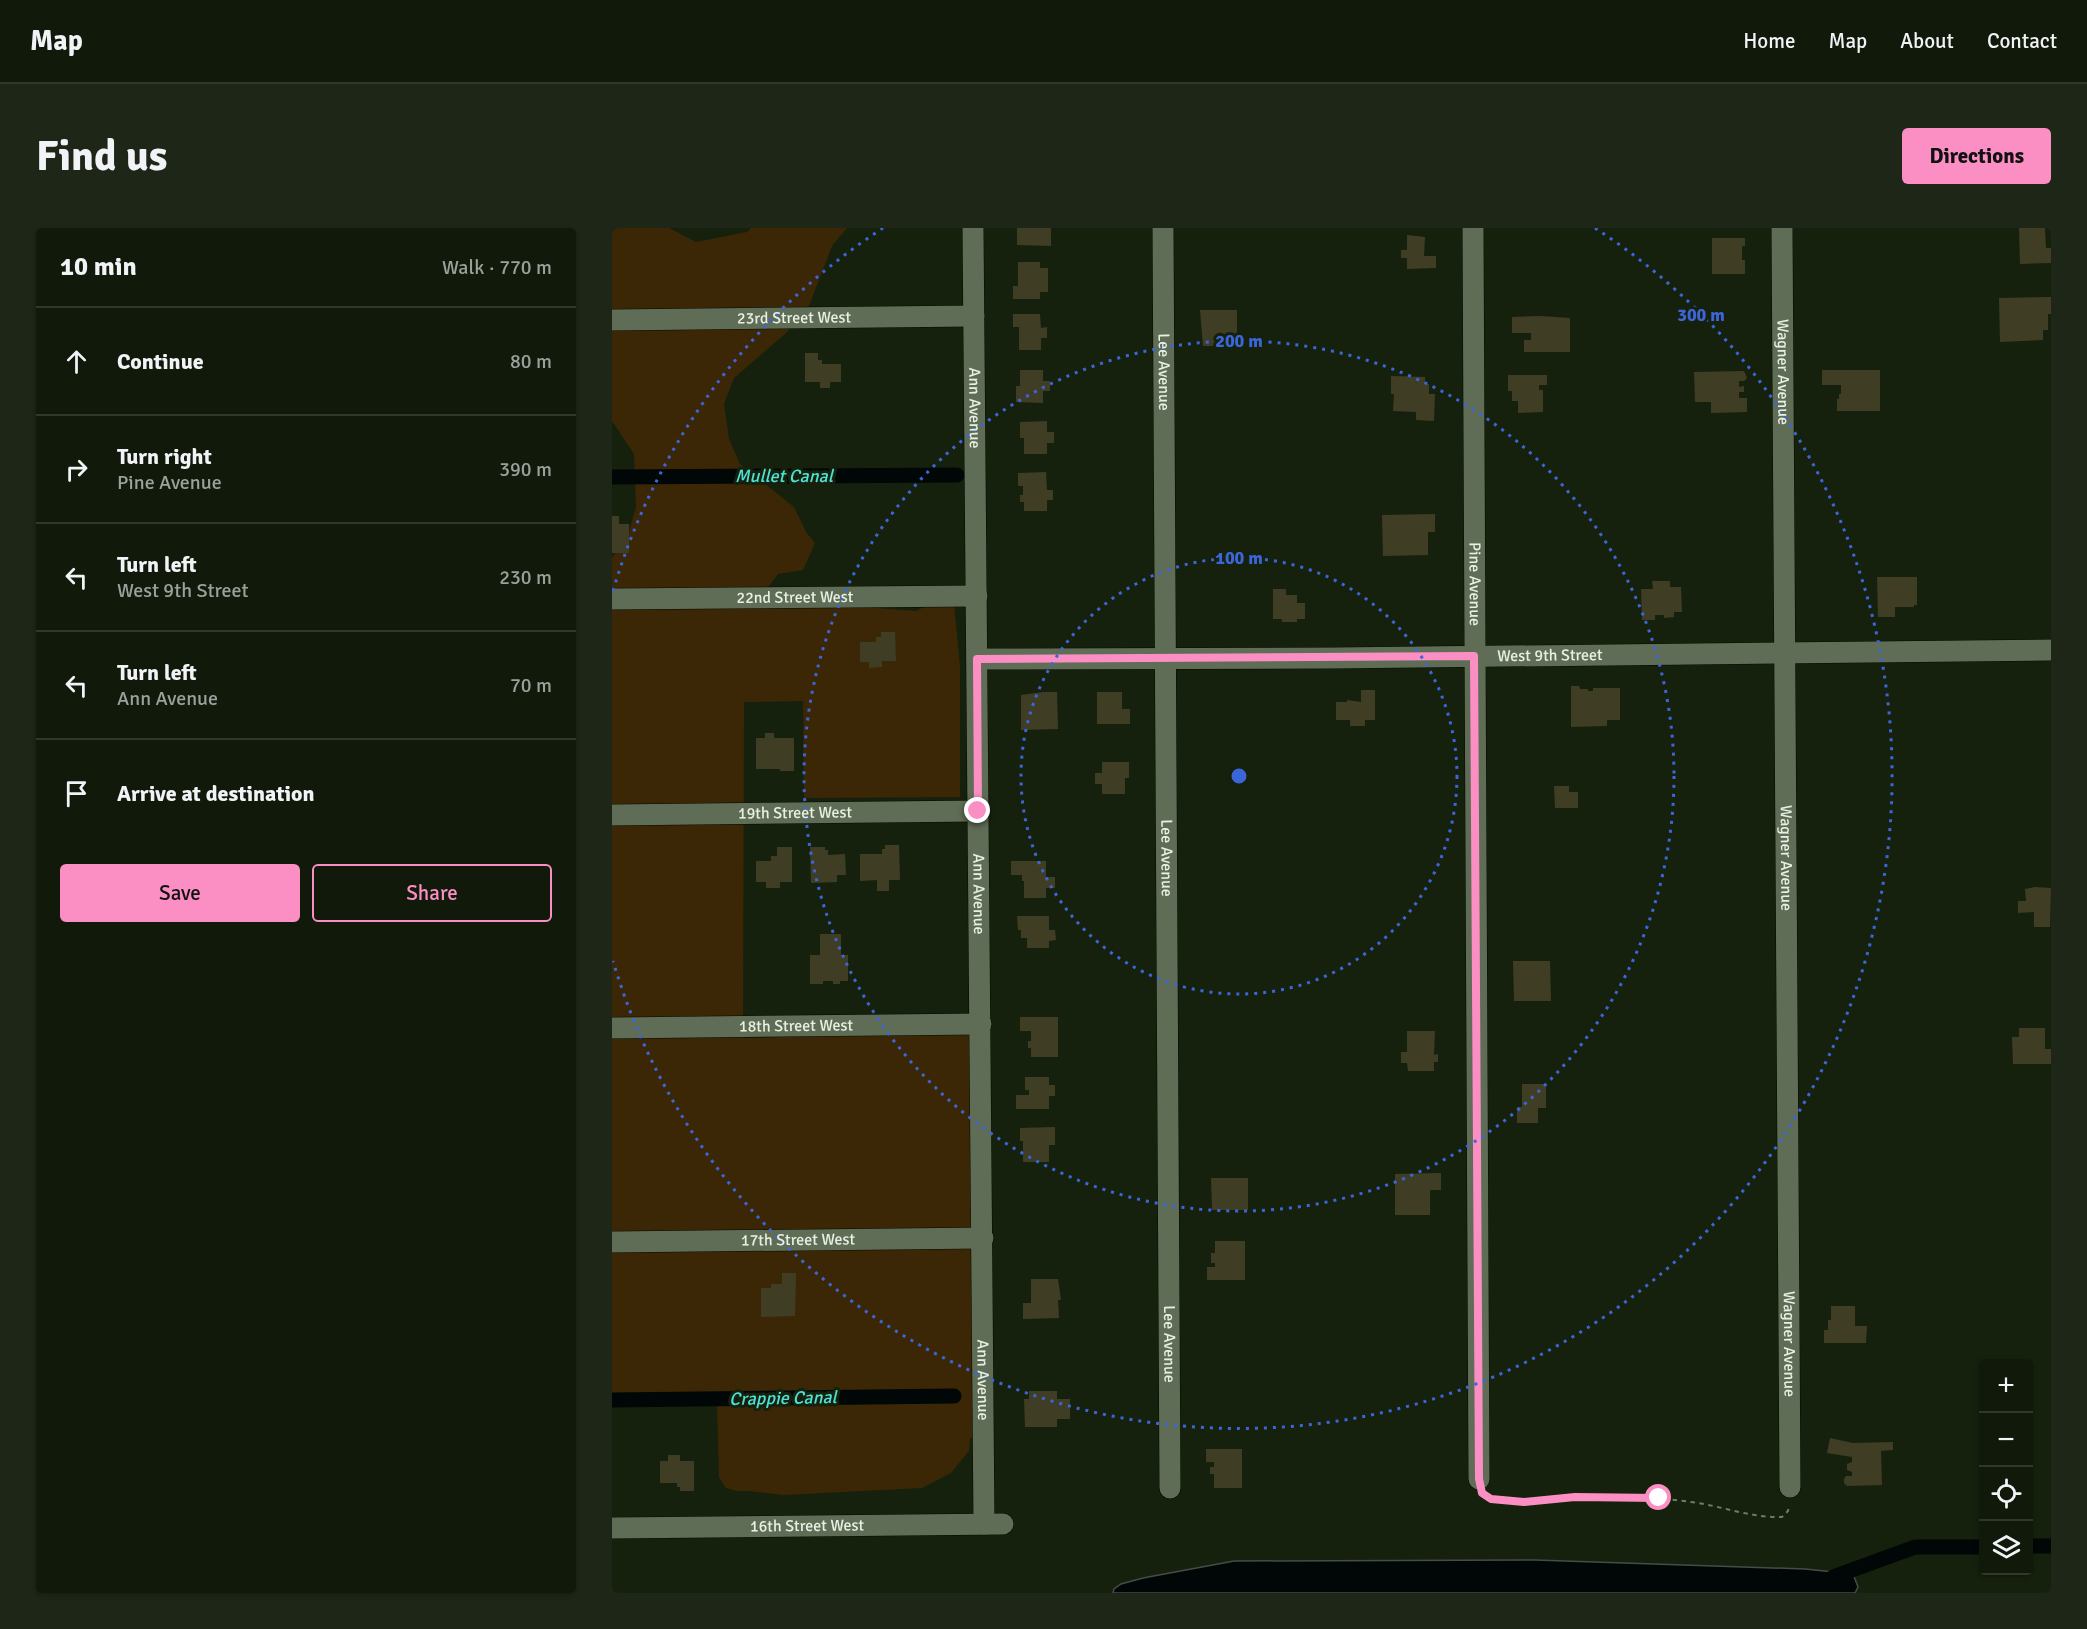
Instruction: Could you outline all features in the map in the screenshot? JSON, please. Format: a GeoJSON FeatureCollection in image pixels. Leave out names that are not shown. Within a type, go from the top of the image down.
{"type":"FeatureCollection","features":[{"type":"Feature","properties":{"kind":"street","name":"Ann Avenue"},"geometry":{"type":"LineString","coordinates":[[973,228],[983,1238],[993,1524]]}},
{"type":"Feature","properties":{"kind":"street","name":"Lee Avenue"},"geometry":{"type":"LineString","coordinates":[[1163,228],[1170,1488]]}},
{"type":"Feature","properties":{"kind":"street","name":"Pine Avenue"},"geometry":{"type":"LineString","coordinates":[[1473,228],[1479,1479]]}},
{"type":"Feature","properties":{"kind":"street","name":"Wagner Avenue"},"geometry":{"type":"LineString","coordinates":[[1782,228],[1790,1487]]}},
{"type":"Feature","properties":{"kind":"street","name":"23rd Street West"},"geometry":{"type":"LineString","coordinates":[[612,320],[974,316]]}},
{"type":"Feature","properties":{"kind":"street","name":"22nd Street West"},"geometry":{"type":"LineString","coordinates":[[612,599],[977,596]]}},
{"type":"Feature","properties":{"kind":"street","name":"West 9th Street"},"geometry":{"type":"LineString","coordinates":[[977,659],[2051,650]]}},
{"type":"Feature","properties":{"kind":"street","name":"19th Street West"},"geometry":{"type":"LineString","coordinates":[[612,815],[978,811]]}},
{"type":"Feature","properties":{"kind":"street","name":"18th Street West"},"geometry":{"type":"LineString","coordinates":[[612,1028],[981,1024]]}},
{"type":"Feature","properties":{"kind":"street","name":"17th Street West"},"geometry":{"type":"LineString","coordinates":[[612,1242],[983,1238]]}},
{"type":"Feature","properties":{"kind":"street","name":"16th Street West"},"geometry":{"type":"LineString","coordinates":[[612,1528],[993,1524]]}},
{"type":"Feature","properties":{"kind":"path"},"geometry":{"type":"LineString","coordinates":[[1479,1479],[1482,1493],[1491,1499],[1524,1502],[1575,1497],[1659,1498],[1693,1502],[1762,1518],[1782,1517],[1788,1511],[1790,1487]]}},
{"type":"Feature","properties":{"kind":"shaded area"},"geometry":{"type":"Polygon","coordinates":[[[612,228],[669,228],[696,242],[747,232],[751,228],[847,228],[832,246],[809,306],[786,333],[734,378],[724,404],[729,439],[740,464],[794,507],[806,532],[815,543],[803,570],[778,574],[763,594],[916,611],[953,592],[960,667],[960,797],[804,798],[803,701],[744,702],[743,1038],[980,1031],[974,1437],[970,1439],[969,1451],[951,1473],[922,1488],[783,1495],[726,1488],[719,1477],[717,1407],[710,1403],[612,1400],[612,558],[628,535],[636,507],[634,454],[612,421],[612,228]]]}},
{"type":"Feature","properties":{"kind":"shaded area"},"geometry":{"type":"Polygon","coordinates":[[[1535,1560],[1805,1569],[1853,1574],[1858,1587],[1855,1593],[1113,1593],[1114,1589],[1121,1584],[1143,1578],[1234,1561],[1535,1560]]]}},
{"type":"Feature","properties":{"kind":"building"},"geometry":{"type":"Polygon","coordinates":[[[1017,228],[1051,228],[1051,246],[1017,245],[1017,228]]]}},
{"type":"Feature","properties":{"kind":"building"},"geometry":{"type":"Polygon","coordinates":[[[2019,228],[2045,228],[2046,248],[2051,248],[2051,263],[2020,264],[2019,228]]]}},
{"type":"Feature","properties":{"kind":"building"},"geometry":{"type":"Polygon","coordinates":[[[1407,235],[1425,237],[1424,256],[1436,256],[1436,268],[1407,269],[1407,258],[1401,258],[1401,250],[1407,250],[1407,235]]]}},
{"type":"Feature","properties":{"kind":"building"},"geometry":{"type":"Polygon","coordinates":[[[1712,238],[1745,238],[1745,246],[1742,246],[1742,260],[1745,260],[1745,274],[1712,274],[1712,238]]]}},
{"type":"Feature","properties":{"kind":"building"},"geometry":{"type":"Polygon","coordinates":[[[1018,262],[1040,262],[1040,268],[1048,268],[1048,292],[1040,292],[1040,299],[1013,299],[1013,286],[1018,286],[1018,262]]]}},
{"type":"Feature","properties":{"kind":"building"},"geometry":{"type":"Polygon","coordinates":[[[2051,297],[2051,314],[2048,314],[2048,330],[2043,330],[2043,340],[2000,342],[1999,298],[2051,297]]]}},
{"type":"Feature","properties":{"kind":"building"},"geometry":{"type":"Polygon","coordinates":[[[1200,310],[1237,310],[1237,346],[1203,346],[1200,310]]]}},
{"type":"Feature","properties":{"kind":"building"},"geometry":{"type":"Polygon","coordinates":[[[1013,314],[1040,314],[1041,328],[1047,327],[1047,338],[1041,338],[1041,350],[1019,350],[1019,327],[1013,327],[1013,314]]]}},
{"type":"Feature","properties":{"kind":"building"},"geometry":{"type":"Polygon","coordinates":[[[1512,317],[1570,318],[1570,352],[1524,352],[1524,340],[1531,340],[1531,333],[1512,333],[1512,317]]]}},
{"type":"Feature","properties":{"kind":"building"},"geometry":{"type":"Polygon","coordinates":[[[805,353],[818,353],[818,360],[822,360],[822,364],[841,364],[841,382],[830,382],[830,388],[820,388],[820,382],[805,382],[805,353]]]}},
{"type":"Feature","properties":{"kind":"building"},"geometry":{"type":"Polygon","coordinates":[[[1020,370],[1043,370],[1043,381],[1050,381],[1050,391],[1043,391],[1043,403],[1016,402],[1016,386],[1020,386],[1020,370]]]}},
{"type":"Feature","properties":{"kind":"building"},"geometry":{"type":"Polygon","coordinates":[[[1822,370],[1880,370],[1880,411],[1837,411],[1837,399],[1841,394],[1841,385],[1822,385],[1822,370]]]}},
{"type":"Feature","properties":{"kind":"building"},"geometry":{"type":"Polygon","coordinates":[[[1744,371],[1747,378],[1739,381],[1739,387],[1744,386],[1744,392],[1739,392],[1739,398],[1747,398],[1747,412],[1711,413],[1711,402],[1695,402],[1694,372],[1744,371]]]}},
{"type":"Feature","properties":{"kind":"building"},"geometry":{"type":"Polygon","coordinates":[[[1508,375],[1547,375],[1547,385],[1539,385],[1539,390],[1543,390],[1543,412],[1518,413],[1518,401],[1512,401],[1512,391],[1508,391],[1508,375]]]}},
{"type":"Feature","properties":{"kind":"building"},"geometry":{"type":"Polygon","coordinates":[[[1391,376],[1425,377],[1425,384],[1429,384],[1429,394],[1435,394],[1434,421],[1416,420],[1416,412],[1393,411],[1394,394],[1391,394],[1391,376]]]}},
{"type":"Feature","properties":{"kind":"building"},"geometry":{"type":"Polygon","coordinates":[[[1047,421],[1047,432],[1054,432],[1054,443],[1047,443],[1047,454],[1024,454],[1024,438],[1020,438],[1020,422],[1047,421]]]}},
{"type":"Feature","properties":{"kind":"building"},"geometry":{"type":"Polygon","coordinates":[[[1046,472],[1047,490],[1053,490],[1053,500],[1047,500],[1047,511],[1024,511],[1024,502],[1020,502],[1023,486],[1018,486],[1018,473],[1046,472]]]}},
{"type":"Feature","properties":{"kind":"building"},"geometry":{"type":"Polygon","coordinates":[[[1435,514],[1435,532],[1428,532],[1428,555],[1383,556],[1382,515],[1435,514]]]}},
{"type":"Feature","properties":{"kind":"building"},"geometry":{"type":"Polygon","coordinates":[[[612,516],[619,516],[619,524],[629,524],[629,553],[612,553],[612,516]]]}},
{"type":"Feature","properties":{"kind":"building"},"geometry":{"type":"Polygon","coordinates":[[[1877,577],[1917,577],[1917,605],[1895,607],[1895,617],[1878,617],[1877,577]]]}},
{"type":"Feature","properties":{"kind":"building"},"geometry":{"type":"Polygon","coordinates":[[[1652,581],[1670,581],[1670,587],[1681,587],[1682,612],[1674,612],[1674,617],[1664,618],[1664,615],[1655,615],[1655,620],[1642,620],[1641,589],[1653,589],[1652,581]]]}},
{"type":"Feature","properties":{"kind":"building"},"geometry":{"type":"Polygon","coordinates":[[[1273,589],[1286,589],[1286,595],[1297,595],[1297,603],[1305,603],[1305,619],[1297,619],[1297,622],[1282,622],[1282,619],[1273,619],[1273,589]]]}},
{"type":"Feature","properties":{"kind":"building"},"geometry":{"type":"Polygon","coordinates":[[[881,632],[895,632],[896,661],[882,661],[882,667],[869,668],[869,662],[860,662],[860,642],[876,642],[876,637],[881,637],[881,632]]]}},
{"type":"Feature","properties":{"kind":"building"},"geometry":{"type":"Polygon","coordinates":[[[1571,686],[1579,686],[1580,689],[1588,689],[1588,691],[1593,691],[1593,688],[1620,688],[1620,720],[1607,720],[1607,726],[1571,727],[1571,686]]]}},
{"type":"Feature","properties":{"kind":"building"},"geometry":{"type":"Polygon","coordinates":[[[1361,690],[1375,690],[1375,720],[1365,720],[1365,726],[1350,726],[1350,720],[1336,720],[1336,702],[1347,702],[1347,700],[1361,702],[1361,690]]]}},
{"type":"Feature","properties":{"kind":"building"},"geometry":{"type":"Polygon","coordinates":[[[1057,692],[1058,729],[1021,730],[1021,695],[1057,692]]]}},
{"type":"Feature","properties":{"kind":"building"},"geometry":{"type":"Polygon","coordinates":[[[1097,692],[1122,692],[1122,709],[1130,709],[1130,724],[1097,724],[1097,692]]]}},
{"type":"Feature","properties":{"kind":"building"},"geometry":{"type":"Polygon","coordinates":[[[765,733],[774,733],[774,738],[794,738],[794,771],[756,769],[756,738],[765,738],[765,733]]]}},
{"type":"Feature","properties":{"kind":"building"},"geometry":{"type":"Polygon","coordinates":[[[1102,762],[1129,762],[1129,778],[1125,778],[1125,794],[1102,794],[1102,784],[1095,784],[1095,773],[1102,773],[1102,762]]]}},
{"type":"Feature","properties":{"kind":"building"},"geometry":{"type":"Polygon","coordinates":[[[1554,786],[1569,786],[1569,792],[1578,792],[1578,808],[1555,808],[1554,786]]]}},
{"type":"Feature","properties":{"kind":"building"},"geometry":{"type":"Polygon","coordinates":[[[885,845],[899,845],[900,880],[889,880],[889,891],[877,891],[877,880],[860,881],[860,854],[882,854],[885,845]]]}},
{"type":"Feature","properties":{"kind":"building"},"geometry":{"type":"Polygon","coordinates":[[[777,847],[792,847],[792,882],[780,882],[780,888],[766,888],[766,882],[756,882],[756,861],[771,861],[771,856],[777,856],[777,847]]]}},
{"type":"Feature","properties":{"kind":"building"},"geometry":{"type":"Polygon","coordinates":[[[810,847],[825,847],[828,855],[845,854],[846,875],[837,875],[837,882],[811,883],[810,847]]]}},
{"type":"Feature","properties":{"kind":"building"},"geometry":{"type":"Polygon","coordinates":[[[1011,861],[1046,861],[1046,877],[1055,877],[1055,888],[1046,888],[1046,898],[1024,898],[1022,875],[1011,875],[1011,861]]]}},
{"type":"Feature","properties":{"kind":"building"},"geometry":{"type":"Polygon","coordinates":[[[2051,888],[2050,927],[2034,927],[2034,912],[2018,913],[2018,901],[2026,901],[2025,889],[2051,888]]]}},
{"type":"Feature","properties":{"kind":"building"},"geometry":{"type":"Polygon","coordinates":[[[1017,916],[1049,916],[1049,930],[1055,930],[1056,940],[1049,941],[1049,948],[1027,948],[1027,938],[1021,938],[1021,930],[1018,930],[1017,916]]]}},
{"type":"Feature","properties":{"kind":"building"},"geometry":{"type":"Polygon","coordinates":[[[820,934],[841,934],[841,955],[848,955],[848,981],[840,981],[840,984],[823,981],[823,984],[810,984],[810,955],[820,955],[820,934]]]}},
{"type":"Feature","properties":{"kind":"building"},"geometry":{"type":"Polygon","coordinates":[[[1513,961],[1550,961],[1551,1001],[1514,1001],[1513,961]]]}},
{"type":"Feature","properties":{"kind":"building"},"geometry":{"type":"Polygon","coordinates":[[[1020,1017],[1058,1017],[1058,1057],[1031,1057],[1028,1041],[1031,1041],[1031,1031],[1020,1031],[1020,1017]]]}},
{"type":"Feature","properties":{"kind":"building"},"geometry":{"type":"Polygon","coordinates":[[[2019,1028],[2045,1028],[2045,1049],[2051,1049],[2051,1064],[2013,1064],[2012,1037],[2019,1037],[2019,1028]]]}},
{"type":"Feature","properties":{"kind":"building"},"geometry":{"type":"Polygon","coordinates":[[[1407,1031],[1435,1031],[1434,1055],[1438,1054],[1438,1062],[1434,1062],[1434,1071],[1408,1071],[1407,1063],[1401,1063],[1401,1052],[1407,1052],[1407,1031]]]}},
{"type":"Feature","properties":{"kind":"building"},"geometry":{"type":"Polygon","coordinates":[[[1025,1077],[1049,1077],[1049,1085],[1055,1085],[1055,1096],[1049,1096],[1049,1109],[1016,1109],[1016,1095],[1029,1095],[1029,1090],[1025,1090],[1025,1077]]]}},
{"type":"Feature","properties":{"kind":"building"},"geometry":{"type":"Polygon","coordinates":[[[1522,1084],[1546,1084],[1546,1108],[1538,1108],[1538,1123],[1517,1123],[1517,1107],[1522,1107],[1522,1084]]]}},
{"type":"Feature","properties":{"kind":"building"},"geometry":{"type":"Polygon","coordinates":[[[1055,1127],[1055,1145],[1049,1145],[1049,1162],[1023,1162],[1023,1141],[1020,1141],[1020,1128],[1055,1127]]]}},
{"type":"Feature","properties":{"kind":"building"},"geometry":{"type":"Polygon","coordinates":[[[1441,1173],[1441,1190],[1430,1190],[1430,1215],[1395,1215],[1395,1174],[1441,1173]]]}},
{"type":"Feature","properties":{"kind":"building"},"geometry":{"type":"Polygon","coordinates":[[[1211,1178],[1248,1178],[1248,1210],[1212,1210],[1211,1178]]]}},
{"type":"Feature","properties":{"kind":"building"},"geometry":{"type":"Polygon","coordinates":[[[1215,1241],[1245,1241],[1245,1280],[1207,1280],[1207,1267],[1215,1267],[1215,1263],[1211,1263],[1211,1253],[1215,1253],[1215,1241]]]}},
{"type":"Feature","properties":{"kind":"building"},"geometry":{"type":"Polygon","coordinates":[[[782,1273],[796,1273],[795,1316],[761,1317],[761,1288],[771,1288],[771,1284],[782,1284],[782,1273]]]}},
{"type":"Feature","properties":{"kind":"building"},"geometry":{"type":"Polygon","coordinates":[[[1031,1279],[1058,1279],[1061,1300],[1058,1300],[1059,1318],[1023,1319],[1023,1303],[1031,1303],[1031,1279]]]}},
{"type":"Feature","properties":{"kind":"building"},"geometry":{"type":"Polygon","coordinates":[[[1831,1306],[1855,1306],[1855,1326],[1867,1326],[1866,1343],[1824,1343],[1824,1330],[1828,1330],[1828,1320],[1831,1320],[1831,1306]]]}},
{"type":"Feature","properties":{"kind":"building"},"geometry":{"type":"Polygon","coordinates":[[[1029,1391],[1057,1391],[1057,1399],[1070,1399],[1070,1419],[1057,1419],[1057,1427],[1025,1427],[1024,1399],[1029,1399],[1029,1391]]]}},
{"type":"Feature","properties":{"kind":"building"},"geometry":{"type":"Polygon","coordinates":[[[1830,1438],[1853,1443],[1893,1442],[1893,1450],[1881,1451],[1882,1485],[1847,1486],[1844,1479],[1846,1476],[1852,1476],[1852,1472],[1847,1470],[1847,1464],[1852,1462],[1852,1457],[1827,1453],[1830,1438]]]}},
{"type":"Feature","properties":{"kind":"building"},"geometry":{"type":"Polygon","coordinates":[[[1206,1449],[1242,1449],[1242,1488],[1214,1488],[1214,1474],[1210,1474],[1210,1467],[1214,1467],[1214,1462],[1206,1462],[1206,1449]]]}},
{"type":"Feature","properties":{"kind":"building"},"geometry":{"type":"Polygon","coordinates":[[[668,1455],[680,1455],[680,1461],[694,1461],[694,1491],[680,1491],[677,1483],[660,1483],[660,1461],[668,1461],[668,1455]]]}},
{"type":"Feature","properties":{"kind":"waterway","name":"Mullet Canal"},"geometry":{"type":"LineString","coordinates":[[612,477],[957,475]]}},
{"type":"Feature","properties":{"kind":"waterway","name":"Crappie Canal"},"geometry":{"type":"LineString","coordinates":[[612,1400],[954,1396]]}},
{"type":"Feature","properties":{"kind":"waterway"},"geometry":{"type":"LineString","coordinates":[[2033,1546],[2051,1546]]}},
{"type":"Feature","properties":{"kind":"waterway"},"geometry":{"type":"LineString","coordinates":[[1833,1577],[1915,1547],[1979,1547]]}},
{"type":"Feature","properties":{"kind":"route"},"geometry":{"type":"LineString","coordinates":[[978,811],[977,659],[1474,656],[1479,1479],[1482,1493],[1491,1499],[1524,1502],[1575,1497],[1659,1498]]}}]}
